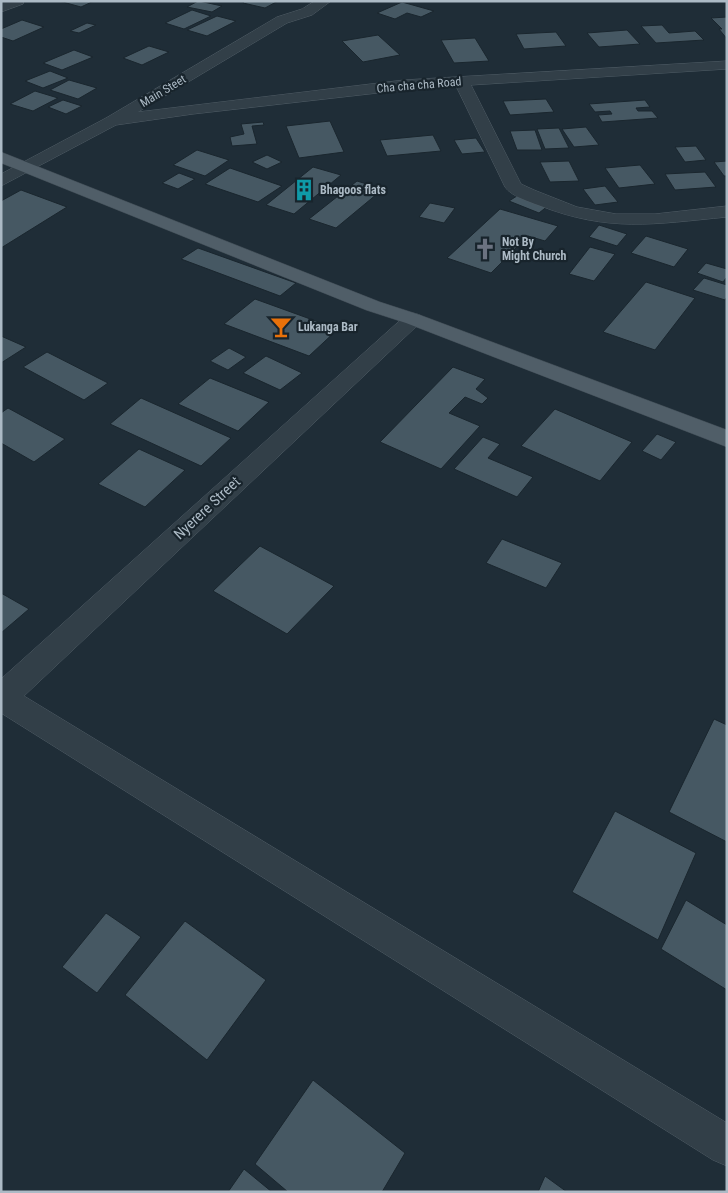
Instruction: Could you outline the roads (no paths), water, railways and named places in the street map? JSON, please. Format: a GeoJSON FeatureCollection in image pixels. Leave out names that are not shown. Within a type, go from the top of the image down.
{"type":"FeatureCollection","features":[{"type":"Feature","properties":{"kind":"main road"},"geometry":{"type":"LineString","coordinates":[[1,157],[373,306],[727,438]]}},
{"type":"Feature","properties":{"kind":"street"},"geometry":{"type":"LineString","coordinates":[[1,8],[18,1]]}},
{"type":"Feature","properties":{"kind":"street","name":"Main Steet"},"geometry":{"type":"LineString","coordinates":[[1,181],[112,121],[282,20],[307,12],[325,1]]}},
{"type":"Feature","properties":{"kind":"street","name":"Cha cha cha Road"},"geometry":{"type":"LineString","coordinates":[[112,121],[212,107],[404,85],[727,65]]}},
{"type":"Feature","properties":{"kind":"street"},"geometry":{"type":"LineString","coordinates":[[461,82],[514,187],[549,203],[583,214],[608,219],[632,220],[727,211]]}},
{"type":"Feature","properties":{"kind":"street"},"geometry":{"type":"LineString","coordinates":[[691,215],[727,224]]}},
{"type":"Feature","properties":{"kind":"street","name":"Nyerere Street"},"geometry":{"type":"LineString","coordinates":[[2,698],[412,319]]}},
{"type":"Feature","properties":{"kind":"street"},"geometry":{"type":"LineString","coordinates":[[2,698],[727,1146]]}},
{"type":"Feature","properties":{"kind":"place","name":"Bhagoos flats"},"geometry":{"type":"Point","coordinates":[304,190]}},
{"type":"Feature","properties":{"kind":"place","name":"Not By Might Church"},"geometry":{"type":"Point","coordinates":[485,249]}},
{"type":"Feature","properties":{"kind":"place","name":"Lukanga Bar"},"geometry":{"type":"Point","coordinates":[281,327]}}]}
